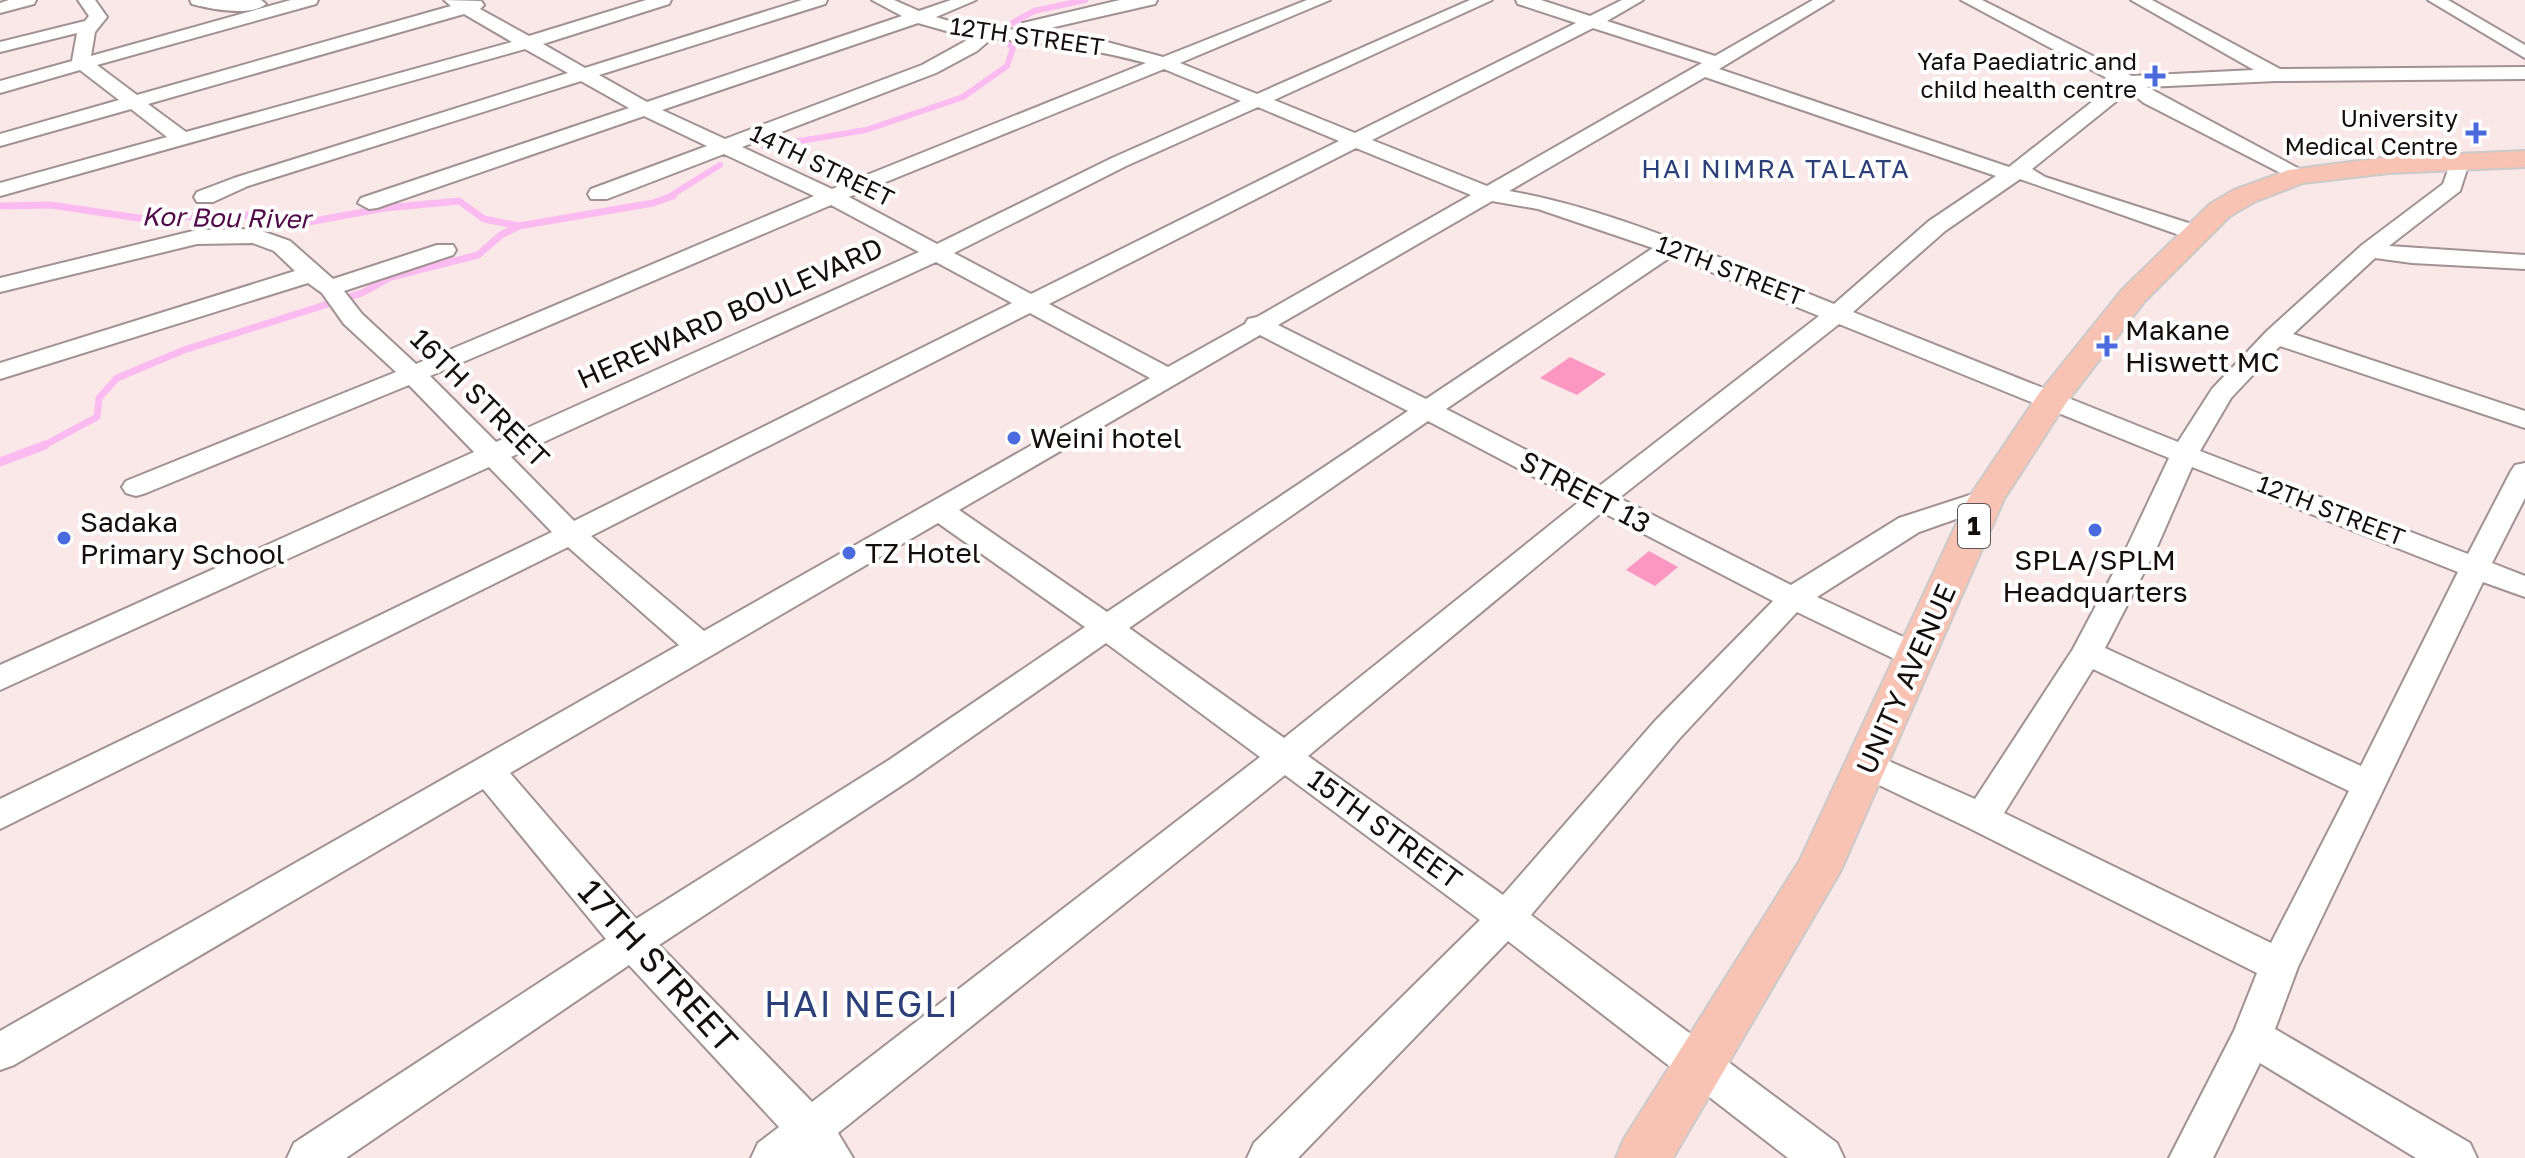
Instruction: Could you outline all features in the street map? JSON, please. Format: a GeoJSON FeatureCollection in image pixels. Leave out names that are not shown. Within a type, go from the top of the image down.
{"type":"FeatureCollection","features":[{"type":"Feature","properties":{"kind":"main road","name":"UNITY AVENUE"},"geometry":{"type":"LineString","coordinates":[[1643,1158],[1818,870],[1986,499],[2052,399],[2133,296],[2220,210],[2244,196],[2298,176],[2460,160],[2525,159]]}},
{"type":"Feature","properties":{"kind":"street"},"geometry":{"type":"LineString","coordinates":[[0,8],[28,0]]}},
{"type":"Feature","properties":{"kind":"street"},"geometry":{"type":"LineString","coordinates":[[81,62],[83,36],[98,17],[86,0]]}},
{"type":"Feature","properties":{"kind":"street"},"geometry":{"type":"LineString","coordinates":[[198,0],[213,4],[305,1]]}},
{"type":"Feature","properties":{"kind":"street"},"geometry":{"type":"LineString","coordinates":[[0,140],[459,4],[492,0]]}},
{"type":"Feature","properties":{"kind":"street"},"geometry":{"type":"LineString","coordinates":[[0,190],[527,43],[663,0]]}},
{"type":"Feature","properties":{"kind":"street"},"geometry":{"type":"LineString","coordinates":[[205,197],[241,182],[586,76],[819,0]]}},
{"type":"Feature","properties":{"kind":"street","name":"12TH STREET"},"geometry":{"type":"LineString","coordinates":[[880,0],[918,17],[978,34],[1021,34],[1103,46],[1165,63],[1488,194],[1542,203],[1670,247],[1732,275],[1838,313],[2184,454],[2525,587]]}},
{"type":"Feature","properties":{"kind":"street"},"geometry":{"type":"LineString","coordinates":[[369,203],[648,111],[968,0]]}},
{"type":"Feature","properties":{"kind":"street"},"geometry":{"type":"LineString","coordinates":[[599,194],[929,69],[971,47],[978,34],[1052,23],[1115,5],[1149,0]]}},
{"type":"Feature","properties":{"kind":"street"},"geometry":{"type":"LineString","coordinates":[[136,487],[833,197],[1322,0]]}},
{"type":"Feature","properties":{"kind":"street","name":"HEREWARD BOULEVARD"},"geometry":{"type":"LineString","coordinates":[[0,678],[938,252],[1119,162],[1484,0]]}},
{"type":"Feature","properties":{"kind":"street"},"geometry":{"type":"LineString","coordinates":[[1524,0],[2038,181],[2196,233]]}},
{"type":"Feature","properties":{"kind":"street"},"geometry":{"type":"LineString","coordinates":[[0,815],[571,534],[1635,0]]}},
{"type":"Feature","properties":{"kind":"street"},"geometry":{"type":"LineString","coordinates":[[0,1052],[940,511],[1257,324],[1825,0]]}},
{"type":"Feature","properties":{"kind":"street"},"geometry":{"type":"LineString","coordinates":[[1969,0],[2129,82],[2151,99],[2298,176]]}},
{"type":"Feature","properties":{"kind":"street"},"geometry":{"type":"LineString","coordinates":[[2139,0],[2276,75]]}},
{"type":"Feature","properties":{"kind":"street"},"geometry":{"type":"LineString","coordinates":[[2436,0],[2525,53]]}},
{"type":"Feature","properties":{"kind":"street"},"geometry":{"type":"LineString","coordinates":[[0,87],[305,1]]}},
{"type":"Feature","properties":{"kind":"street","name":"14TH STREET"},"geometry":{"type":"LineString","coordinates":[[459,4],[648,111],[833,197],[1169,378]]}},
{"type":"Feature","properties":{"kind":"street"},"geometry":{"type":"LineString","coordinates":[[0,47],[89,25]]}},
{"type":"Feature","properties":{"kind":"street"},"geometry":{"type":"LineString","coordinates":[[81,62],[184,140]]}},
{"type":"Feature","properties":{"kind":"street"},"geometry":{"type":"LineString","coordinates":[[773,1158],[820,1144],[1285,756],[1599,500],[1838,313],[1937,226],[2015,173],[2129,82],[2276,75],[2525,73]]}},
{"type":"Feature","properties":{"kind":"street"},"geometry":{"type":"LineString","coordinates":[[1982,818],[2087,653],[2142,547],[2184,454],[2221,394],[2276,336],[2370,250],[2453,187],[2460,160]]}},
{"type":"Feature","properties":{"kind":"street","name":"16TH STREET"},"geometry":{"type":"LineString","coordinates":[[0,285],[197,237],[256,236],[282,246],[571,534],[702,647]]}},
{"type":"Feature","properties":{"kind":"street"},"geometry":{"type":"LineString","coordinates":[[309,1158],[632,942],[901,769],[1670,247]]}},
{"type":"Feature","properties":{"kind":"street"},"geometry":{"type":"LineString","coordinates":[[0,371],[320,281],[445,250]]}},
{"type":"Feature","properties":{"kind":"street"},"geometry":{"type":"LineString","coordinates":[[2370,250],[2427,257],[2525,262]]}},
{"type":"Feature","properties":{"kind":"street","name":"STREET 13"},"geometry":{"type":"LineString","coordinates":[[1257,324],[1793,598],[1914,655]]}},
{"type":"Feature","properties":{"kind":"street"},"geometry":{"type":"LineString","coordinates":[[2276,336],[2525,420]]}},
{"type":"Feature","properties":{"kind":"street"},"geometry":{"type":"LineString","coordinates":[[2191,1158],[2252,1037],[2279,966],[2429,657],[2525,471]]}},
{"type":"Feature","properties":{"kind":"street"},"geometry":{"type":"LineString","coordinates":[[1269,1158],[1506,918],[1667,730],[1793,598],[1879,541],[1909,525],[1986,499]]}},
{"type":"Feature","properties":{"kind":"street","name":"15TH STREET"},"geometry":{"type":"LineString","coordinates":[[940,511],[1285,756],[1506,918],[1822,1158]]}},
{"type":"Feature","properties":{"kind":"street"},"geometry":{"type":"LineString","coordinates":[[2087,653],[2369,785]]}},
{"type":"Feature","properties":{"kind":"street"},"geometry":{"type":"LineString","coordinates":[[1868,765],[1982,818],[2279,966]]}},
{"type":"Feature","properties":{"kind":"street","name":"17TH STREET"},"geometry":{"type":"LineString","coordinates":[[488,771],[632,942],[820,1144]]}},
{"type":"Feature","properties":{"kind":"street"},"geometry":{"type":"LineString","coordinates":[[2252,1037],[2455,1158]]}},
{"type":"Feature","properties":{"kind":"building"},"geometry":{"type":"Polygon","coordinates":[[[1570,357],[1606,374],[1577,395],[1540,378],[1570,357]]]}},
{"type":"Feature","properties":{"kind":"building"},"geometry":{"type":"Polygon","coordinates":[[[1649,551],[1678,567],[1655,586],[1626,570],[1649,551]]]}},
{"type":"Feature","properties":{"kind":"waterway"},"geometry":{"type":"LineString","coordinates":[[764,147],[866,130],[963,97],[1007,66],[1013,48],[1000,35],[1000,30],[1034,11],[1085,0]]}},
{"type":"Feature","properties":{"kind":"waterway","name":"Kor Bou River"},"geometry":{"type":"LineString","coordinates":[[667,198],[720,165]]}},
{"type":"Feature","properties":{"kind":"waterway","name":"Kor Bou River"},"geometry":{"type":"LineString","coordinates":[[519,226],[653,203],[673,196]]}},
{"type":"Feature","properties":{"kind":"waterway","name":"Kor Bou River"},"geometry":{"type":"LineString","coordinates":[[0,206],[51,205],[138,218],[246,215],[303,223],[385,208],[459,201],[484,219],[519,226]]}},
{"type":"Feature","properties":{"kind":"waterway"},"geometry":{"type":"LineString","coordinates":[[44,445],[97,417],[99,398],[117,378],[184,350],[362,293],[391,277],[478,255],[501,235],[519,226]]}},
{"type":"Feature","properties":{"kind":"waterway"},"geometry":{"type":"LineString","coordinates":[[0,462],[44,445]]}},
{"type":"Feature","properties":{"kind":"place","name":"Yafa Paediatric and child health centre"},"geometry":{"type":"Point","coordinates":[2155,76]}},
{"type":"Feature","properties":{"kind":"place","name":"University Medical Centre"},"geometry":{"type":"Point","coordinates":[2476,133]}},
{"type":"Feature","properties":{"kind":"place","name":"Makane Hiswett MC"},"geometry":{"type":"Point","coordinates":[2107,346]}},
{"type":"Feature","properties":{"kind":"place","name":"Weini hotel"},"geometry":{"type":"Point","coordinates":[1014,438]}},
{"type":"Feature","properties":{"kind":"place","name":"SPLA/SPLM Headquarters"},"geometry":{"type":"Point","coordinates":[2095,530]}},
{"type":"Feature","properties":{"kind":"place","name":"Sadaka Primary School"},"geometry":{"type":"Point","coordinates":[64,538]}},
{"type":"Feature","properties":{"kind":"place","name":"TZ Hotel"},"geometry":{"type":"Point","coordinates":[849,553]}},
{"type":"Feature","properties":{"kind":"district","name":"HAI NIMRA TALATA"},"geometry":{"type":"Point","coordinates":[1776,169]}},
{"type":"Feature","properties":{"kind":"district","name":"HAI NEGLI"},"geometry":{"type":"Point","coordinates":[862,1004]}}]}
